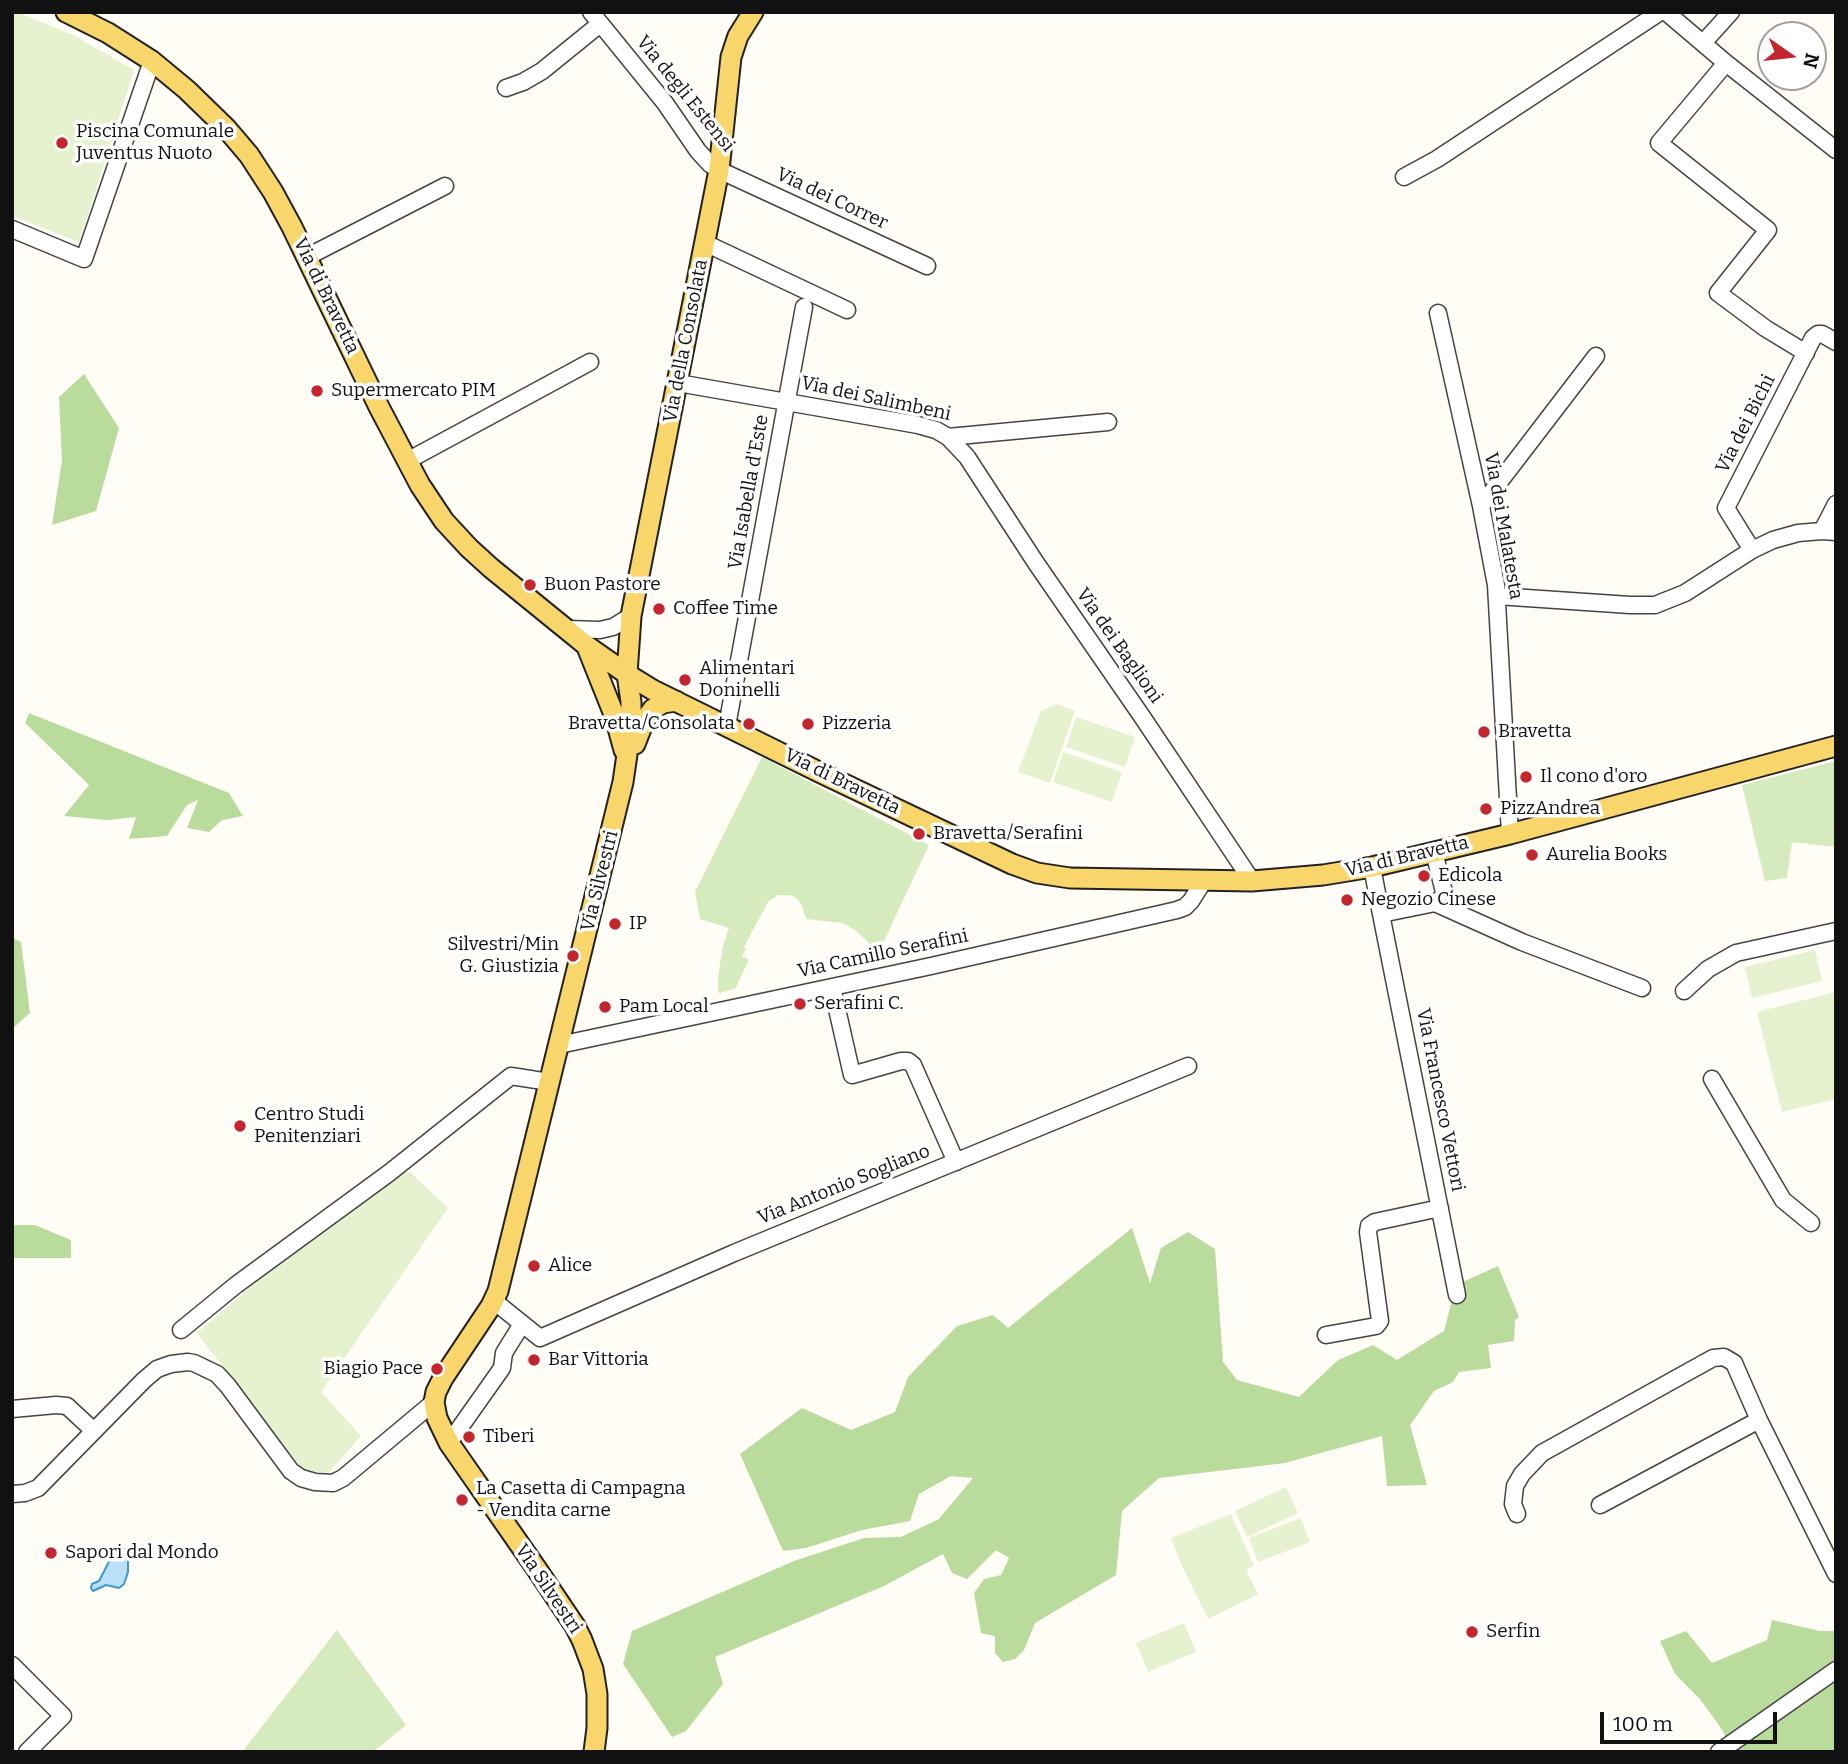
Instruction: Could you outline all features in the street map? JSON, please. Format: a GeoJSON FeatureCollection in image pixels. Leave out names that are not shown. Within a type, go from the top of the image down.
{"type":"FeatureCollection","features":[{"type":"Feature","properties":{"kind":"main road","name":"Via di Bravetta"},"geometry":{"type":"LineString","coordinates":[[66,12],[108,33],[152,61],[193,96],[249,155],[283,209],[407,461],[438,512],[463,541],[507,582],[587,646],[627,674],[676,701],[997,858],[1037,873],[1070,878],[1203,882],[1323,875],[1372,867],[1510,834],[1836,746]]}},
{"type":"Feature","properties":{"kind":"main road","name":"Via della Consolata"},"geometry":{"type":"LineString","coordinates":[[627,674],[631,616],[719,170],[732,57],[738,36],[753,12]]}},
{"type":"Feature","properties":{"kind":"main road","name":"Via Silvestri"},"geometry":{"type":"LineString","coordinates":[[587,646],[615,717],[627,764]]}},
{"type":"Feature","properties":{"kind":"main road","name":"Via Silvestri"},"geometry":{"type":"LineString","coordinates":[[559,1045],[627,764],[631,702],[627,674]]}},
{"type":"Feature","properties":{"kind":"main road","name":"Via Silvestri"},"geometry":{"type":"LineString","coordinates":[[627,764],[649,714],[663,703],[676,701]]}},
{"type":"Feature","properties":{"kind":"main road"},"geometry":{"type":"LineString","coordinates":[[434,1402],[443,1378],[494,1301],[500,1284],[559,1045]]}},
{"type":"Feature","properties":{"kind":"main road","name":"Via Silvestri"},"geometry":{"type":"LineString","coordinates":[[434,1402],[437,1418],[449,1443],[536,1567],[582,1640],[593,1669],[597,1695],[594,1752]]}},
{"type":"Feature","properties":{"kind":"street"},"geometry":{"type":"LineString","coordinates":[[1404,177],[1437,159],[1660,12]]}},
{"type":"Feature","properties":{"kind":"street"},"geometry":{"type":"LineString","coordinates":[[1666,12],[1836,150]]}},
{"type":"Feature","properties":{"kind":"street"},"geometry":{"type":"LineString","coordinates":[[1703,43],[1731,12]]}},
{"type":"Feature","properties":{"kind":"street"},"geometry":{"type":"LineString","coordinates":[[506,88],[534,77],[596,18]]}},
{"type":"Feature","properties":{"kind":"street","name":"Via degli Estensi"},"geometry":{"type":"LineString","coordinates":[[596,18],[665,103],[702,156],[719,170]]}},
{"type":"Feature","properties":{"kind":"street"},"geometry":{"type":"LineString","coordinates":[[12,229],[84,259],[152,61]]}},
{"type":"Feature","properties":{"kind":"street"},"geometry":{"type":"LineString","coordinates":[[1726,63],[1660,143],[1768,230],[1718,293],[1765,328],[1806,353]]}},
{"type":"Feature","properties":{"kind":"street","name":"Via dei Correr"},"geometry":{"type":"LineString","coordinates":[[719,170],[927,266]]}},
{"type":"Feature","properties":{"kind":"street"},"geometry":{"type":"LineString","coordinates":[[307,257],[445,186]]}},
{"type":"Feature","properties":{"kind":"street"},"geometry":{"type":"LineString","coordinates":[[705,243],[847,310]]}},
{"type":"Feature","properties":{"kind":"street","name":"Via Isabella d'Este"},"geometry":{"type":"LineString","coordinates":[[727,726],[804,307]]}},
{"type":"Feature","properties":{"kind":"street","name":"Via dei Malatesta"},"geometry":{"type":"LineString","coordinates":[[1438,313],[1481,506],[1497,596],[1510,834]]}},
{"type":"Feature","properties":{"kind":"street","name":"Via dei Bichi"},"geometry":{"type":"LineString","coordinates":[[1752,550],[1726,508],[1813,338],[1818,334],[1836,342]]}},
{"type":"Feature","properties":{"kind":"street"},"geometry":{"type":"LineString","coordinates":[[1481,506],[1596,356]]}},
{"type":"Feature","properties":{"kind":"street"},"geometry":{"type":"LineString","coordinates":[[407,461],[590,362]]}},
{"type":"Feature","properties":{"kind":"street","name":"Via dei Salimbeni"},"geometry":{"type":"LineString","coordinates":[[678,383],[918,425],[948,437],[1108,422]]}},
{"type":"Feature","properties":{"kind":"street","name":"Via dei Baglioni"},"geometry":{"type":"LineString","coordinates":[[948,437],[967,457],[1252,881]]}},
{"type":"Feature","properties":{"kind":"street"},"geometry":{"type":"LineString","coordinates":[[1497,596],[1655,605],[1685,593],[1752,550],[1798,533],[1829,531],[1836,504]]}},
{"type":"Feature","properties":{"kind":"street"},"geometry":{"type":"LineString","coordinates":[[567,629],[600,630],[613,627],[631,616]]}},
{"type":"Feature","properties":{"kind":"street"},"geometry":{"type":"LineString","coordinates":[[1381,914],[1435,903],[1443,897],[1444,889],[1434,852]]}},
{"type":"Feature","properties":{"kind":"street","name":"Via Francesco Vettori"},"geometry":{"type":"LineString","coordinates":[[1372,867],[1457,1295]]}},
{"type":"Feature","properties":{"kind":"street","name":"Via Camillo Serafini"},"geometry":{"type":"LineString","coordinates":[[559,1045],[1180,909],[1191,901],[1203,882]]}},
{"type":"Feature","properties":{"kind":"street"},"geometry":{"type":"LineString","coordinates":[[1435,903],[1522,942],[1642,988]]}},
{"type":"Feature","properties":{"kind":"street"},"geometry":{"type":"LineString","coordinates":[[1684,991],[1708,969],[1735,953],[1836,931]]}},
{"type":"Feature","properties":{"kind":"street"},"geometry":{"type":"LineString","coordinates":[[832,987],[852,1075],[901,1061],[908,1061],[913,1065],[956,1162]]}},
{"type":"Feature","properties":{"kind":"street","name":"Via Antonio Sogliano"},"geometry":{"type":"LineString","coordinates":[[522,1324],[540,1338],[734,1253],[1188,1066]]}},
{"type":"Feature","properties":{"kind":"street"},"geometry":{"type":"LineString","coordinates":[[181,1330],[389,1173],[511,1076],[550,1082]]}},
{"type":"Feature","properties":{"kind":"street"},"geometry":{"type":"LineString","coordinates":[[1712,1079],[1783,1199],[1811,1223]]}},
{"type":"Feature","properties":{"kind":"street"},"geometry":{"type":"LineString","coordinates":[[1326,1335],[1376,1326],[1380,1321],[1368,1232],[1370,1226],[1440,1208]]}},
{"type":"Feature","properties":{"kind":"street"},"geometry":{"type":"LineString","coordinates":[[449,1443],[502,1368],[504,1353],[522,1324],[494,1301]]}},
{"type":"Feature","properties":{"kind":"street"},"geometry":{"type":"LineString","coordinates":[[1517,1514],[1513,1504],[1515,1486],[1522,1474],[1542,1453],[1713,1358],[1724,1357],[1734,1363],[1759,1420],[1836,1574]]}},
{"type":"Feature","properties":{"kind":"street"},"geometry":{"type":"LineString","coordinates":[[12,1494],[38,1488],[144,1380],[157,1369],[177,1362],[194,1363],[221,1378],[291,1471],[308,1481],[328,1483],[343,1478],[434,1402]]}},
{"type":"Feature","properties":{"kind":"street"},"geometry":{"type":"LineString","coordinates":[[12,1409],[67,1406],[94,1431]]}},
{"type":"Feature","properties":{"kind":"street"},"geometry":{"type":"LineString","coordinates":[[1600,1504],[1759,1420]]}},
{"type":"Feature","properties":{"kind":"street"},"geometry":{"type":"LineString","coordinates":[[12,1665],[63,1716],[27,1752]]}},
{"type":"Feature","properties":{"kind":"street"},"geometry":{"type":"LineString","coordinates":[[1719,1752],[1836,1670]]}},
{"type":"Feature","properties":{"kind":"green space","name":"Piscina Comunale Juventus Nuoto"},"geometry":{"type":"Polygon","coordinates":[[[12,12],[75,36],[134,70],[79,242],[12,216],[12,12]]]}},
{"type":"Feature","properties":{"kind":"green space"},"geometry":{"type":"Polygon","coordinates":[[[84,374],[119,428],[96,511],[52,525],[62,461],[59,397],[84,374]]]}},
{"type":"Feature","properties":{"kind":"green space"},"geometry":{"type":"Polygon","coordinates":[[[1056,704],[1075,711],[1050,783],[1018,772],[1041,711],[1056,704]]]}},
{"type":"Feature","properties":{"kind":"green space"},"geometry":{"type":"Polygon","coordinates":[[[29,713],[229,793],[243,816],[222,820],[209,832],[187,828],[198,800],[187,805],[167,836],[129,839],[136,817],[107,820],[64,816],[89,785],[25,723],[29,713]]]}},
{"type":"Feature","properties":{"kind":"green space"},"geometry":{"type":"Polygon","coordinates":[[[1076,717],[1135,737],[1125,767],[1066,747],[1076,717]]]}},
{"type":"Feature","properties":{"kind":"green space"},"geometry":{"type":"Polygon","coordinates":[[[1063,752],[1122,772],[1112,802],[1053,782],[1063,752]]]}},
{"type":"Feature","properties":{"kind":"green space"},"geometry":{"type":"Polygon","coordinates":[[[762,757],[929,845],[876,958],[868,942],[855,930],[842,923],[806,919],[797,899],[791,895],[778,895],[768,902],[745,945],[742,956],[749,960],[735,989],[718,993],[723,946],[729,928],[700,919],[695,892],[762,757]]]}},
{"type":"Feature","properties":{"kind":"green space"},"geometry":{"type":"Polygon","coordinates":[[[1836,761],[1836,847],[1792,842],[1787,878],[1765,881],[1742,785],[1836,761]]]}},
{"type":"Feature","properties":{"kind":"green space"},"geometry":{"type":"Polygon","coordinates":[[[12,938],[21,942],[30,1013],[12,1029],[12,938]]]}},
{"type":"Feature","properties":{"kind":"green space"},"geometry":{"type":"Polygon","coordinates":[[[1815,950],[1822,981],[1752,998],[1745,967],[1815,950]]]}},
{"type":"Feature","properties":{"kind":"green space"},"geometry":{"type":"Polygon","coordinates":[[[1836,992],[1836,1099],[1782,1112],[1757,1012],[1836,992]]]}},
{"type":"Feature","properties":{"kind":"green space"},"geometry":{"type":"Polygon","coordinates":[[[399,1172],[410,1172],[448,1208],[321,1392],[361,1436],[328,1473],[303,1470],[197,1333],[280,1262],[399,1172]]]}},
{"type":"Feature","properties":{"kind":"green space"},"geometry":{"type":"Polygon","coordinates":[[[12,1225],[35,1225],[71,1240],[71,1258],[12,1258],[12,1225]]]}},
{"type":"Feature","properties":{"kind":"green space"},"geometry":{"type":"Polygon","coordinates":[[[1132,1228],[1150,1283],[1161,1248],[1188,1232],[1215,1249],[1223,1362],[1237,1380],[1299,1397],[1338,1360],[1373,1345],[1397,1360],[1444,1331],[1456,1285],[1498,1266],[1519,1317],[1515,1320],[1514,1341],[1488,1345],[1491,1368],[1459,1372],[1453,1382],[1434,1391],[1410,1425],[1427,1485],[1387,1486],[1382,1436],[1285,1463],[1159,1478],[1122,1511],[1116,1575],[1035,1623],[1024,1650],[1015,1659],[1003,1662],[995,1653],[995,1636],[981,1633],[974,1593],[984,1579],[1001,1575],[1009,1558],[996,1550],[967,1579],[952,1573],[943,1554],[884,1586],[715,1657],[723,1684],[686,1731],[672,1737],[623,1664],[632,1631],[794,1561],[864,1538],[901,1537],[939,1519],[973,1478],[951,1476],[919,1494],[910,1521],[862,1530],[806,1548],[783,1551],[740,1454],[802,1408],[851,1430],[895,1412],[908,1377],[957,1326],[993,1315],[1008,1328],[1132,1228]]]}},
{"type":"Feature","properties":{"kind":"green space"},"geometry":{"type":"Polygon","coordinates":[[[1286,1487],[1298,1513],[1247,1537],[1235,1511],[1286,1487]]]}},
{"type":"Feature","properties":{"kind":"green space"},"geometry":{"type":"Polygon","coordinates":[[[1231,1514],[1254,1566],[1246,1570],[1258,1594],[1208,1619],[1171,1538],[1231,1514]]]}},
{"type":"Feature","properties":{"kind":"green space"},"geometry":{"type":"Polygon","coordinates":[[[1301,1518],[1310,1542],[1258,1562],[1249,1538],[1301,1518]]]}},
{"type":"Feature","properties":{"kind":"green space"},"geometry":{"type":"Polygon","coordinates":[[[1772,1620],[1820,1631],[1836,1631],[1836,1752],[1731,1752],[1723,1731],[1700,1699],[1675,1674],[1660,1641],[1686,1631],[1712,1663],[1767,1640],[1772,1620]]]}},
{"type":"Feature","properties":{"kind":"green space"},"geometry":{"type":"Polygon","coordinates":[[[1184,1623],[1196,1652],[1148,1672],[1136,1643],[1184,1623]]]}},
{"type":"Feature","properties":{"kind":"green space"},"geometry":{"type":"Polygon","coordinates":[[[337,1630],[406,1725],[373,1752],[242,1752],[337,1630]]]}},
{"type":"Feature","properties":{"kind":"water"},"geometry":{"type":"Polygon","coordinates":[[[119,1548],[124,1549],[128,1555],[128,1572],[124,1584],[119,1588],[106,1585],[93,1591],[92,1584],[99,1581],[114,1552],[119,1548]]]}},
{"type":"Feature","properties":{"kind":"place","name":"Piscina Comunale Juventus Nuoto"},"geometry":{"type":"Point","coordinates":[62,143]}},
{"type":"Feature","properties":{"kind":"place","name":"Supermercato PIM"},"geometry":{"type":"Point","coordinates":[317,391]}},
{"type":"Feature","properties":{"kind":"place","name":"Buon Pastore"},"geometry":{"type":"Point","coordinates":[530,585]}},
{"type":"Feature","properties":{"kind":"place","name":"Coffee Time"},"geometry":{"type":"Point","coordinates":[659,609]}},
{"type":"Feature","properties":{"kind":"place","name":"Alimentari Doninelli"},"geometry":{"type":"Point","coordinates":[685,680]}},
{"type":"Feature","properties":{"kind":"place","name":"Bravetta/Consolata"},"geometry":{"type":"Point","coordinates":[749,724]}},
{"type":"Feature","properties":{"kind":"place","name":"Pizzeria"},"geometry":{"type":"Point","coordinates":[808,724]}},
{"type":"Feature","properties":{"kind":"place","name":"Bravetta"},"geometry":{"type":"Point","coordinates":[1484,732]}},
{"type":"Feature","properties":{"kind":"place","name":"Il cono d'oro"},"geometry":{"type":"Point","coordinates":[1526,777]}},
{"type":"Feature","properties":{"kind":"place","name":"PizzAndrea"},"geometry":{"type":"Point","coordinates":[1486,809]}},
{"type":"Feature","properties":{"kind":"place","name":"Bravetta/Serafini"},"geometry":{"type":"Point","coordinates":[919,834]}},
{"type":"Feature","properties":{"kind":"place","name":"Aurelia Books"},"geometry":{"type":"Point","coordinates":[1532,855]}},
{"type":"Feature","properties":{"kind":"place","name":"Edicola"},"geometry":{"type":"Point","coordinates":[1424,876]}},
{"type":"Feature","properties":{"kind":"place","name":"Negozio Cinese"},"geometry":{"type":"Point","coordinates":[1347,900]}},
{"type":"Feature","properties":{"kind":"place","name":"IP"},"geometry":{"type":"Point","coordinates":[615,924]}},
{"type":"Feature","properties":{"kind":"place","name":"Silvestri/Min G. Giustizia"},"geometry":{"type":"Point","coordinates":[573,956]}},
{"type":"Feature","properties":{"kind":"place","name":"Serafini C."},"geometry":{"type":"Point","coordinates":[800,1004]}},
{"type":"Feature","properties":{"kind":"place","name":"Pam Local"},"geometry":{"type":"Point","coordinates":[605,1007]}},
{"type":"Feature","properties":{"kind":"place","name":"Centro Studi Penitenziari"},"geometry":{"type":"Point","coordinates":[240,1126]}},
{"type":"Feature","properties":{"kind":"place","name":"Alice"},"geometry":{"type":"Point","coordinates":[534,1266]}},
{"type":"Feature","properties":{"kind":"place","name":"Bar Vittoria"},"geometry":{"type":"Point","coordinates":[534,1360]}},
{"type":"Feature","properties":{"kind":"place","name":"Biagio Pace"},"geometry":{"type":"Point","coordinates":[437,1369]}},
{"type":"Feature","properties":{"kind":"place","name":"Tiberi"},"geometry":{"type":"Point","coordinates":[469,1437]}},
{"type":"Feature","properties":{"kind":"place","name":"La Casetta di Campagna - Vendita carne"},"geometry":{"type":"Point","coordinates":[462,1500]}},
{"type":"Feature","properties":{"kind":"place","name":"Sapori dal Mondo"},"geometry":{"type":"Point","coordinates":[51,1553]}},
{"type":"Feature","properties":{"kind":"place","name":"Serfin"},"geometry":{"type":"Point","coordinates":[1472,1632]}}]}
